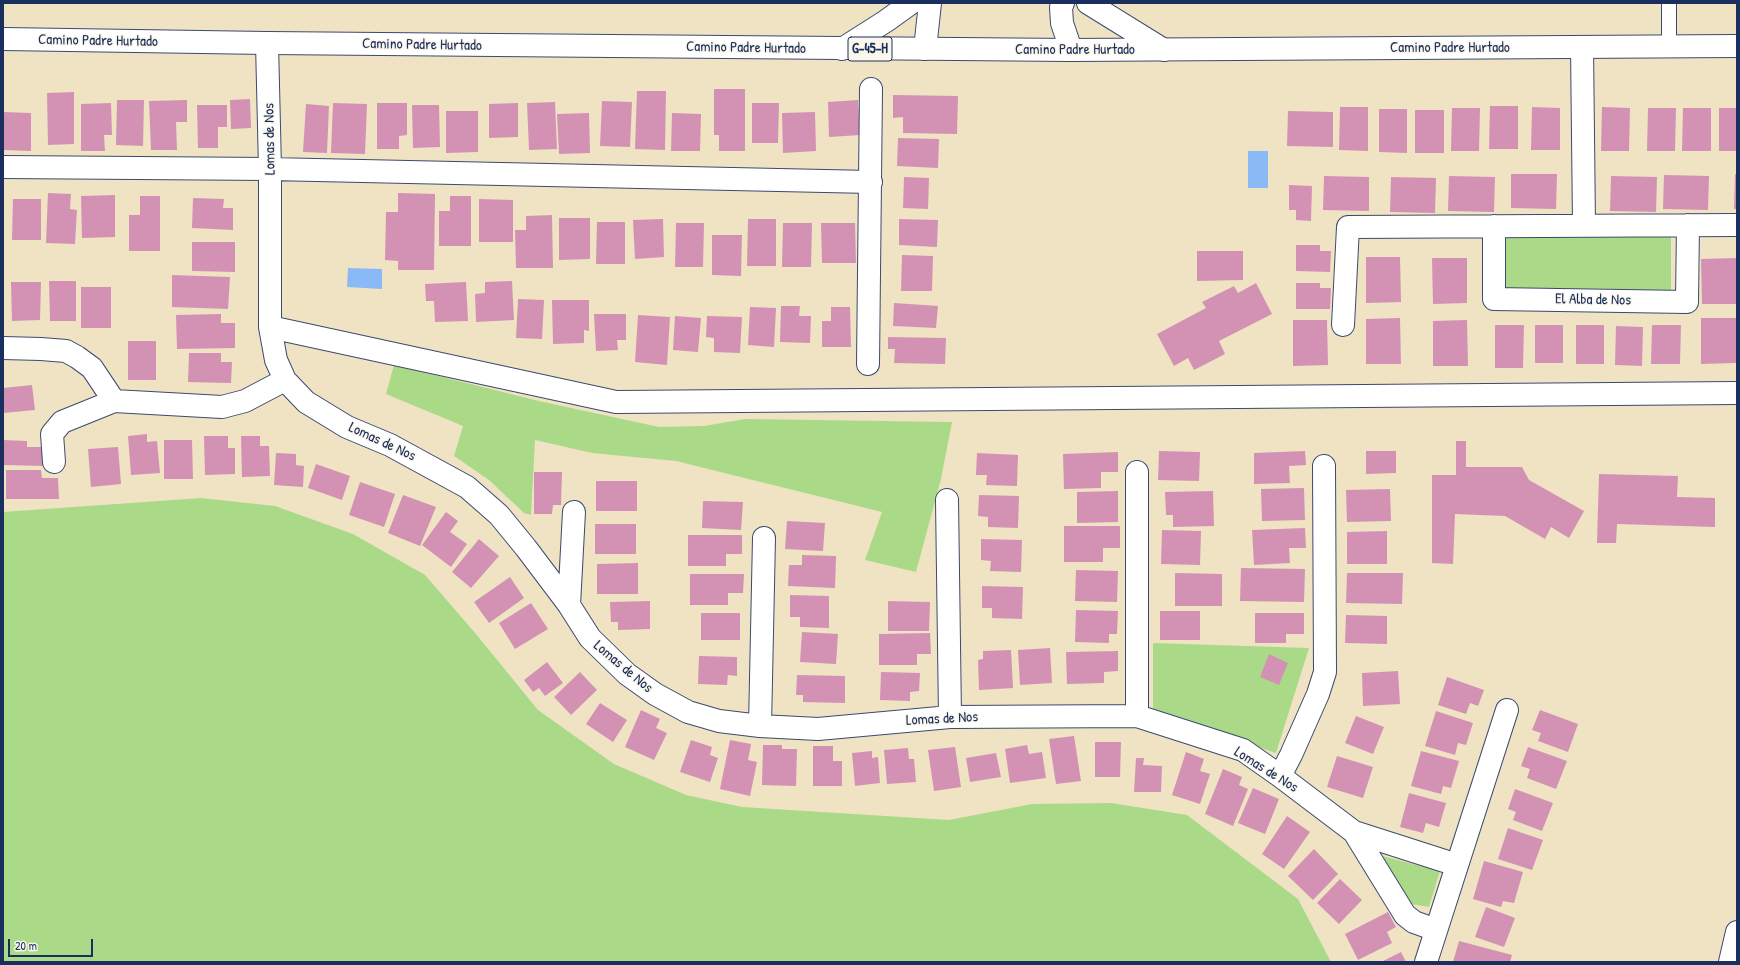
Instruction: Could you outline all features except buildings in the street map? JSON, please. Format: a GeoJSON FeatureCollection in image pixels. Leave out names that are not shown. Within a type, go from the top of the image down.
{"type":"FeatureCollection","features":[{"type":"Feature","properties":{"kind":"street"},"geometry":{"type":"LineString","coordinates":[[842,49],[886,21],[910,3]]}},
{"type":"Feature","properties":{"kind":"street"},"geometry":{"type":"LineString","coordinates":[[925,49],[930,3]]}},
{"type":"Feature","properties":{"kind":"street"},"geometry":{"type":"LineString","coordinates":[[1063,3],[1061,7],[1062,23],[1071,50]]}},
{"type":"Feature","properties":{"kind":"street","name":"Camino Padre Hurtado"},"geometry":{"type":"LineString","coordinates":[[1088,3],[1164,50]]}},
{"type":"Feature","properties":{"kind":"street","name":"Camino Padre Hurtado"},"geometry":{"type":"LineString","coordinates":[[3,39],[842,49],[1071,50],[1737,46]]}},
{"type":"Feature","properties":{"kind":"street","name":"Lomas de Nos"},"geometry":{"type":"LineString","coordinates":[[267,43],[270,169],[270,327],[276,360],[285,380],[306,402],[347,427],[390,445],[468,487],[499,516],[569,606],[590,638],[627,674],[655,694],[688,712],[719,721],[760,726],[818,728],[950,717],[1137,716],[1242,750],[1280,776],[1354,832],[1405,915],[1414,922],[1436,930]]}},
{"type":"Feature","properties":{"kind":"street"},"geometry":{"type":"LineString","coordinates":[[1582,47],[1584,226]]}},
{"type":"Feature","properties":{"kind":"street"},"geometry":{"type":"LineString","coordinates":[[868,364],[871,89]]}},
{"type":"Feature","properties":{"kind":"street"},"geometry":{"type":"LineString","coordinates":[[3,167],[270,169],[871,182]]}},
{"type":"Feature","properties":{"kind":"street","name":"El Alba de Nos"},"geometry":{"type":"LineString","coordinates":[[1494,226],[1494,299],[1688,302],[1688,225]]}},
{"type":"Feature","properties":{"kind":"street"},"geometry":{"type":"LineString","coordinates":[[1343,325],[1348,227],[1737,225]]}},
{"type":"Feature","properties":{"kind":"street"},"geometry":{"type":"LineString","coordinates":[[270,327],[616,402],[1737,392]]}},
{"type":"Feature","properties":{"kind":"street"},"geometry":{"type":"LineString","coordinates":[[3,348],[66,351],[77,356],[92,368],[114,401]]}},
{"type":"Feature","properties":{"kind":"street"},"geometry":{"type":"LineString","coordinates":[[54,462],[52,434],[62,422],[114,401],[222,407],[245,401],[285,380]]}},
{"type":"Feature","properties":{"kind":"street"},"geometry":{"type":"LineString","coordinates":[[1280,776],[1318,694],[1325,672],[1324,466]]}},
{"type":"Feature","properties":{"kind":"street"},"geometry":{"type":"LineString","coordinates":[[1136,472],[1137,716]]}},
{"type":"Feature","properties":{"kind":"street"},"geometry":{"type":"LineString","coordinates":[[947,500],[950,717]]}},
{"type":"Feature","properties":{"kind":"street"},"geometry":{"type":"LineString","coordinates":[[569,606],[574,512]]}},
{"type":"Feature","properties":{"kind":"street"},"geometry":{"type":"LineString","coordinates":[[760,726],[764,538]]}},
{"type":"Feature","properties":{"kind":"street"},"geometry":{"type":"LineString","coordinates":[[1426,962],[1506,710]]}},
{"type":"Feature","properties":{"kind":"street"},"geometry":{"type":"LineString","coordinates":[[1354,832],[1457,865]]}},
{"type":"Feature","properties":{"kind":"street"},"geometry":{"type":"LineString","coordinates":[[1730,962],[1737,932]]}},
{"type":"Feature","properties":{"kind":"lane"},"geometry":{"type":"LineString","coordinates":[[1669,3],[1669,46]]}},
{"type":"Feature","properties":{"kind":"green space"},"geometry":{"type":"Polygon","coordinates":[[[1506,237],[1671,237],[1671,292],[1506,291],[1506,237]]]}},
{"type":"Feature","properties":{"kind":"green space"},"geometry":{"type":"Polygon","coordinates":[[[394,365],[539,401],[659,427],[704,426],[745,419],[952,422],[941,479],[916,572],[865,560],[882,512],[676,461],[592,453],[535,440],[531,515],[524,513],[489,480],[454,456],[463,426],[386,394],[394,365]]]}},
{"type":"Feature","properties":{"kind":"green space"},"geometry":{"type":"Polygon","coordinates":[[[201,498],[275,506],[353,534],[425,575],[476,634],[538,710],[614,764],[686,795],[742,807],[949,820],[1032,804],[1111,803],[1187,815],[1298,899],[1331,962],[3,962],[3,512],[201,498]]]}},
{"type":"Feature","properties":{"kind":"green space"},"geometry":{"type":"Polygon","coordinates":[[[1153,643],[1309,648],[1276,753],[1153,712],[1153,643]]]}},
{"type":"Feature","properties":{"kind":"green space"},"geometry":{"type":"Polygon","coordinates":[[[1382,856],[1440,871],[1429,907],[1411,904],[1382,856]]]}},
{"type":"Feature","properties":{"kind":"water"},"geometry":{"type":"Polygon","coordinates":[[[1248,151],[1268,151],[1268,188],[1248,188],[1248,151]]]}},
{"type":"Feature","properties":{"kind":"water"},"geometry":{"type":"Polygon","coordinates":[[[348,268],[382,269],[382,289],[347,287],[348,268]]]}}]}
